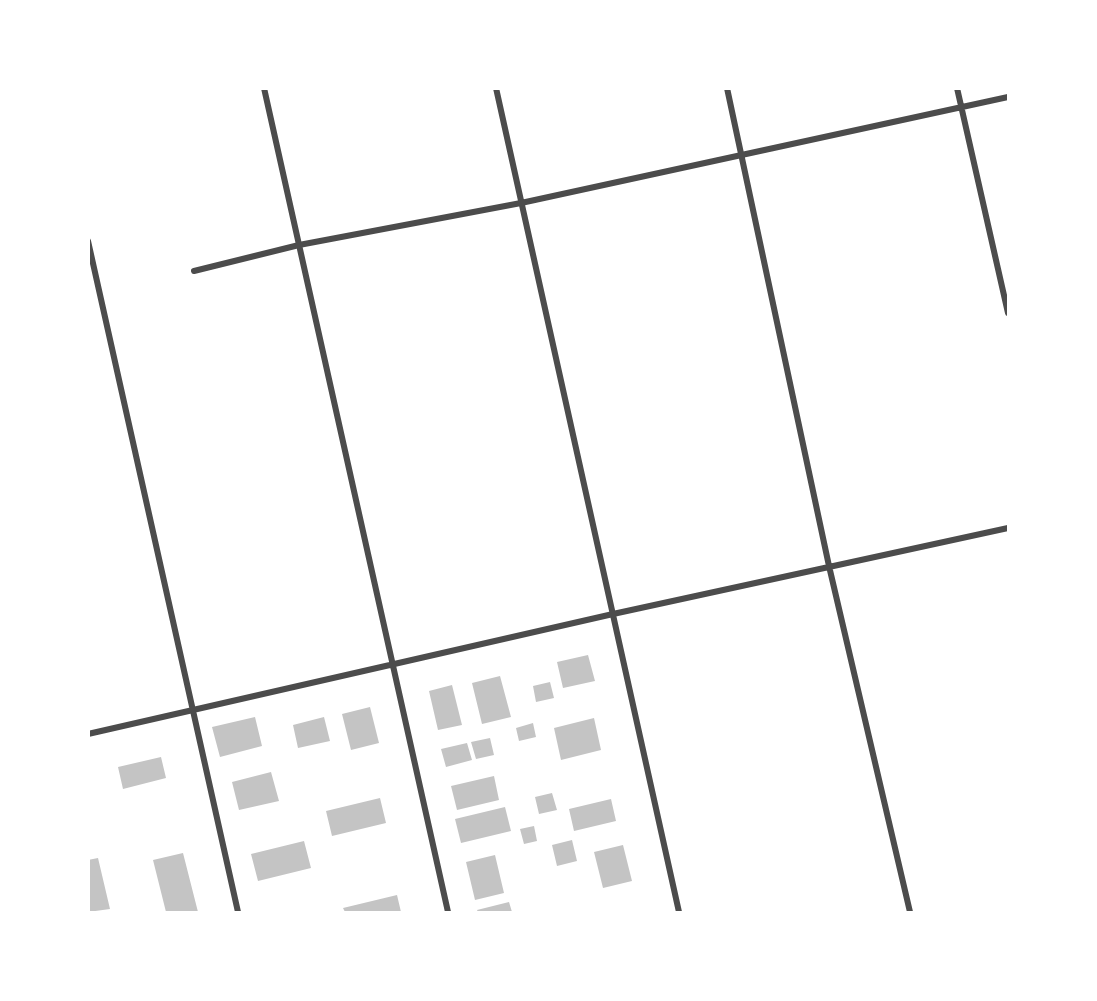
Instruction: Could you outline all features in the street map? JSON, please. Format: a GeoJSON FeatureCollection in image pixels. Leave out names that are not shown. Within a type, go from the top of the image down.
{"type":"FeatureCollection","features":[{"type":"Feature","properties":{"kind":"street"},"geometry":{"type":"LineString","coordinates":[[264,88],[448,912]]}},
{"type":"Feature","properties":{"kind":"street"},"geometry":{"type":"LineString","coordinates":[[496,88],[680,912]]}},
{"type":"Feature","properties":{"kind":"street"},"geometry":{"type":"LineString","coordinates":[[727,88],[829,566],[910,912]]}},
{"type":"Feature","properties":{"kind":"street"},"geometry":{"type":"LineString","coordinates":[[957,88],[1008,313]]}},
{"type":"Feature","properties":{"kind":"street"},"geometry":{"type":"LineString","coordinates":[[194,271],[299,245],[521,203],[1008,97]]}},
{"type":"Feature","properties":{"kind":"street"},"geometry":{"type":"LineString","coordinates":[[88,241],[238,912]]}},
{"type":"Feature","properties":{"kind":"street"},"geometry":{"type":"LineString","coordinates":[[88,734],[613,614],[1008,528]]}},
{"type":"Feature","properties":{"kind":"building"},"geometry":{"type":"Polygon","coordinates":[[[588,655],[595,681],[563,688],[557,662],[588,655]]]}},
{"type":"Feature","properties":{"kind":"building"},"geometry":{"type":"Polygon","coordinates":[[[500,676],[511,717],[482,724],[472,683],[500,676]]]}},
{"type":"Feature","properties":{"kind":"building"},"geometry":{"type":"Polygon","coordinates":[[[550,682],[554,698],[536,702],[533,686],[550,682]]]}},
{"type":"Feature","properties":{"kind":"building"},"geometry":{"type":"Polygon","coordinates":[[[452,685],[462,725],[438,730],[429,691],[452,685]]]}},
{"type":"Feature","properties":{"kind":"building"},"geometry":{"type":"Polygon","coordinates":[[[370,707],[379,743],[351,750],[342,714],[370,707]]]}},
{"type":"Feature","properties":{"kind":"building"},"geometry":{"type":"Polygon","coordinates":[[[255,717],[262,746],[220,757],[212,727],[255,717]]]}},
{"type":"Feature","properties":{"kind":"building"},"geometry":{"type":"Polygon","coordinates":[[[324,717],[330,741],[298,748],[293,725],[324,717]]]}},
{"type":"Feature","properties":{"kind":"building"},"geometry":{"type":"Polygon","coordinates":[[[594,718],[601,750],[561,760],[554,728],[594,718]]]}},
{"type":"Feature","properties":{"kind":"building"},"geometry":{"type":"Polygon","coordinates":[[[533,723],[536,737],[519,741],[516,728],[533,723]]]}},
{"type":"Feature","properties":{"kind":"building"},"geometry":{"type":"Polygon","coordinates":[[[490,738],[494,755],[476,759],[471,742],[490,738]]]}},
{"type":"Feature","properties":{"kind":"building"},"geometry":{"type":"Polygon","coordinates":[[[467,743],[472,760],[446,767],[441,749],[467,743]]]}},
{"type":"Feature","properties":{"kind":"building"},"geometry":{"type":"Polygon","coordinates":[[[161,757],[166,778],[123,789],[118,767],[161,757]]]}},
{"type":"Feature","properties":{"kind":"building"},"geometry":{"type":"Polygon","coordinates":[[[271,772],[279,801],[239,810],[232,782],[271,772]]]}},
{"type":"Feature","properties":{"kind":"building"},"geometry":{"type":"Polygon","coordinates":[[[494,776],[499,800],[457,810],[451,786],[494,776]]]}},
{"type":"Feature","properties":{"kind":"building"},"geometry":{"type":"Polygon","coordinates":[[[552,793],[557,810],[539,814],[535,797],[552,793]]]}},
{"type":"Feature","properties":{"kind":"building"},"geometry":{"type":"Polygon","coordinates":[[[380,798],[386,823],[332,836],[326,811],[380,798]]]}},
{"type":"Feature","properties":{"kind":"building"},"geometry":{"type":"Polygon","coordinates":[[[611,799],[616,821],[574,831],[569,809],[611,799]]]}},
{"type":"Feature","properties":{"kind":"building"},"geometry":{"type":"Polygon","coordinates":[[[505,807],[511,831],[461,843],[455,819],[505,807]]]}},
{"type":"Feature","properties":{"kind":"building"},"geometry":{"type":"Polygon","coordinates":[[[534,826],[537,841],[524,844],[520,829],[534,826]]]}},
{"type":"Feature","properties":{"kind":"building"},"geometry":{"type":"Polygon","coordinates":[[[572,840],[577,861],[557,866],[552,845],[572,840]]]}},
{"type":"Feature","properties":{"kind":"building"},"geometry":{"type":"Polygon","coordinates":[[[304,841],[311,868],[258,881],[251,854],[304,841]]]}},
{"type":"Feature","properties":{"kind":"building"},"geometry":{"type":"Polygon","coordinates":[[[623,845],[632,881],[603,888],[594,852],[623,845]]]}},
{"type":"Feature","properties":{"kind":"building"},"geometry":{"type":"Polygon","coordinates":[[[183,853],[198,912],[166,912],[153,860],[183,853]]]}},
{"type":"Feature","properties":{"kind":"building"},"geometry":{"type":"Polygon","coordinates":[[[495,855],[504,893],[475,900],[466,862],[495,855]]]}},
{"type":"Feature","properties":{"kind":"building"},"geometry":{"type":"Polygon","coordinates":[[[98,858],[110,909],[88,912],[88,860],[98,858]]]}},
{"type":"Feature","properties":{"kind":"building"},"geometry":{"type":"Polygon","coordinates":[[[397,895],[401,912],[345,912],[343,908],[397,895]]]}},
{"type":"Feature","properties":{"kind":"building"},"geometry":{"type":"Polygon","coordinates":[[[509,902],[512,912],[478,912],[477,910],[509,902]]]}}]}
